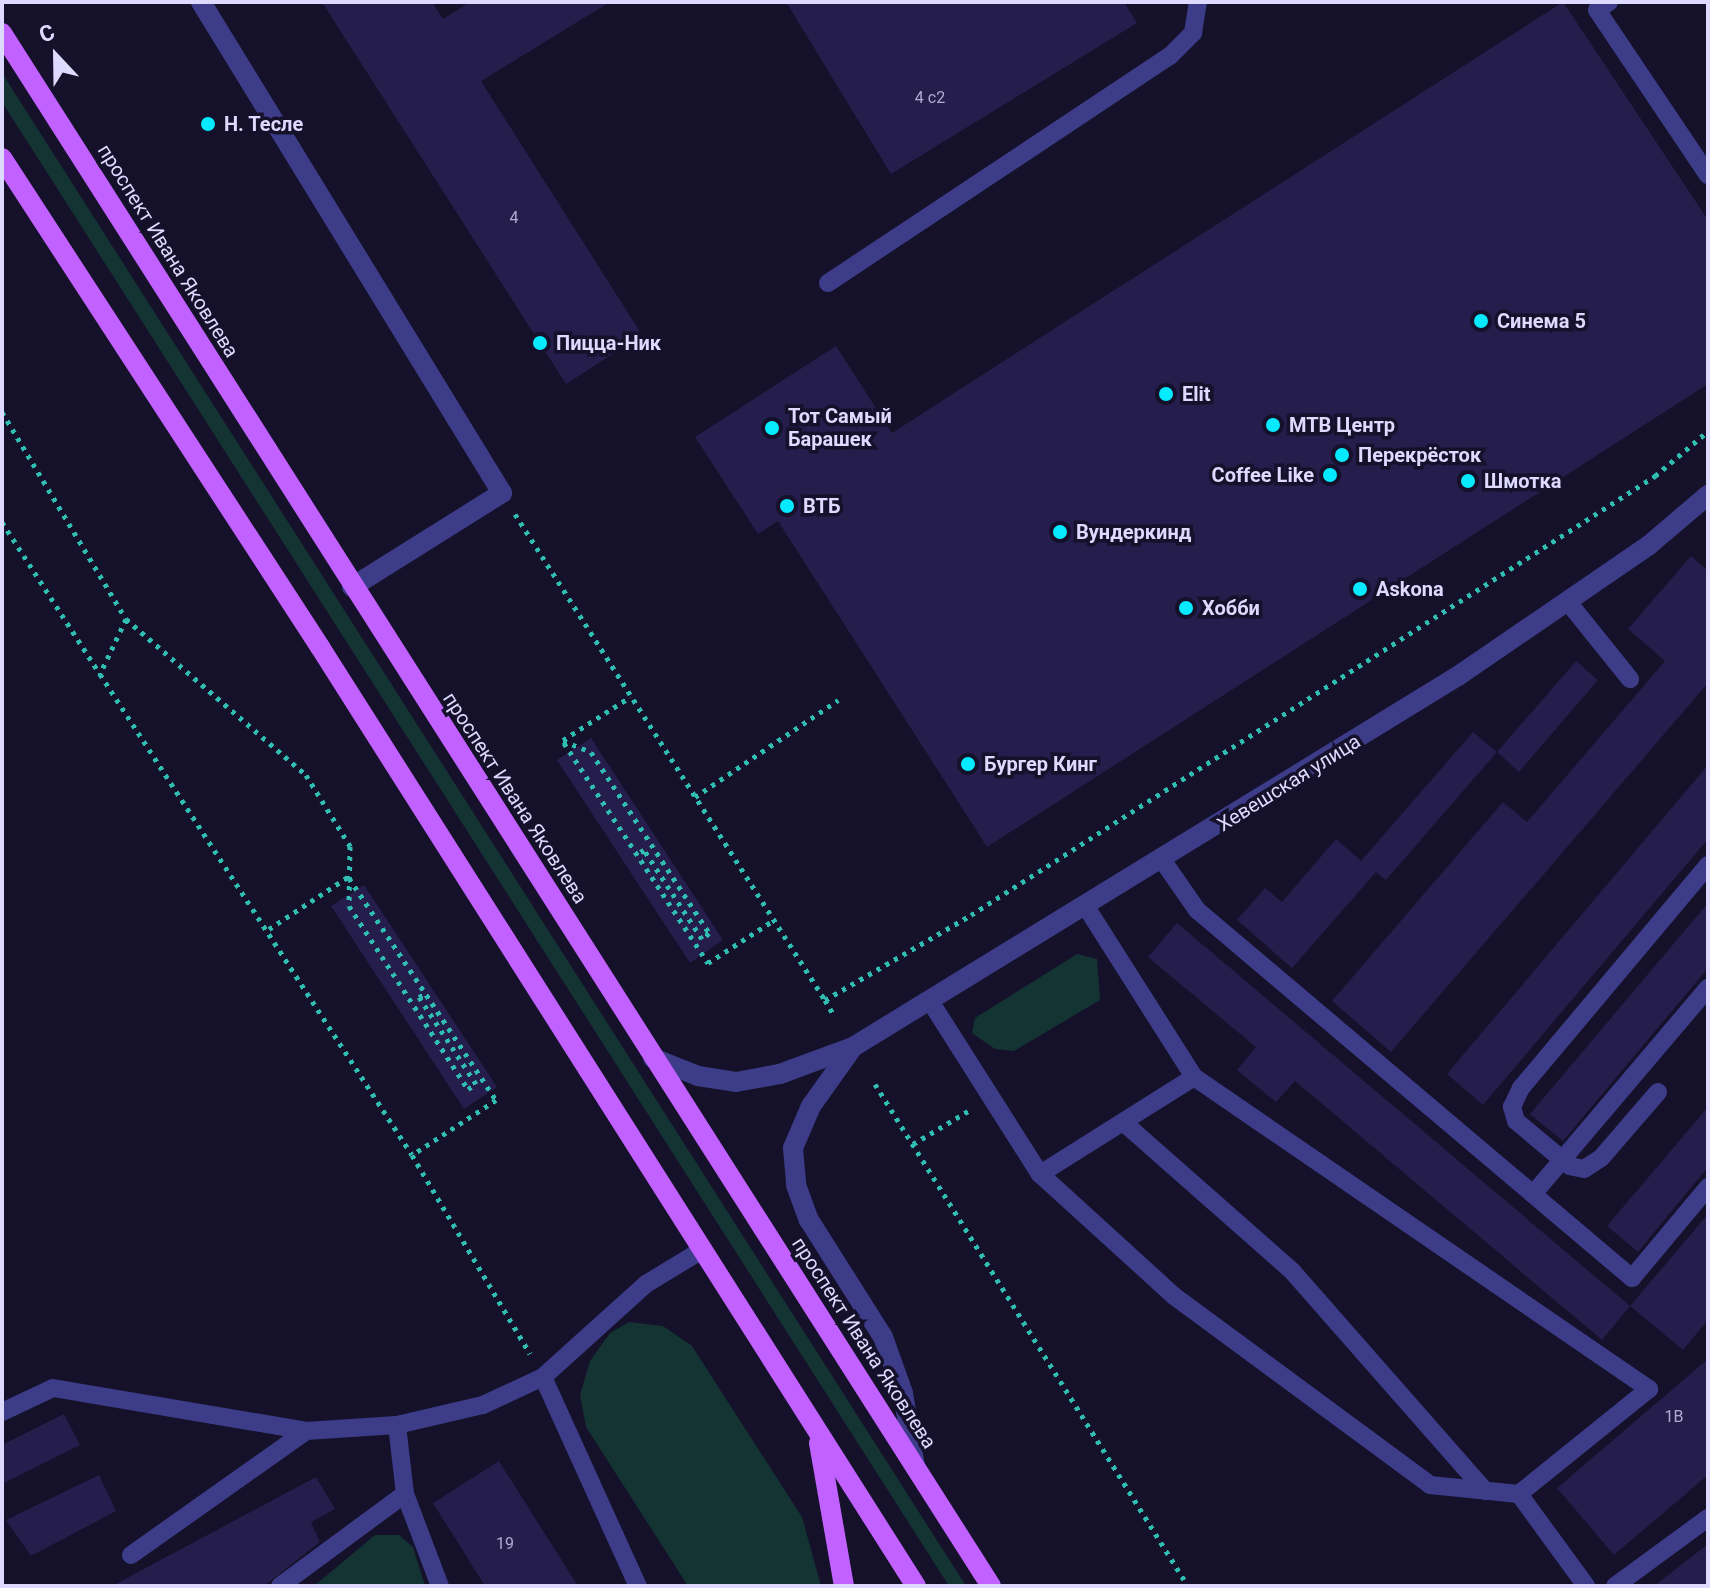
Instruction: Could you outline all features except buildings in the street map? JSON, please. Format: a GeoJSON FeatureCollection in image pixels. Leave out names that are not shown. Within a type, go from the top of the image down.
{"type":"FeatureCollection","features":[{"type":"Feature","properties":{"kind":"main road","name":"проспект Ивана Яковлева"},"geometry":{"type":"LineString","coordinates":[[2,33],[991,1586]]}},
{"type":"Feature","properties":{"kind":"main road"},"geometry":{"type":"LineString","coordinates":[[2,158],[916,1586]]}},
{"type":"Feature","properties":{"kind":"main road"},"geometry":{"type":"LineString","coordinates":[[817,1431],[844,1586]]}},
{"type":"Feature","properties":{"kind":"street"},"geometry":{"type":"LineString","coordinates":[[201,2],[506,501],[352,587]]}},
{"type":"Feature","properties":{"kind":"street","name":"Хевешская улица"},"geometry":{"type":"LineString","coordinates":[[853,1047],[1163,861],[1568,602],[1648,546],[1708,495]]}},
{"type":"Feature","properties":{"kind":"street"},"geometry":{"type":"LineString","coordinates":[[653,1058],[698,1076],[736,1082],[780,1074],[853,1047]]}},
{"type":"Feature","properties":{"kind":"street"},"geometry":{"type":"LineString","coordinates":[[853,1047],[811,1106],[793,1148],[796,1185],[809,1220],[883,1337],[903,1393],[915,1466]]}},
{"type":"Feature","properties":{"kind":"lane"},"geometry":{"type":"LineString","coordinates":[[828,283],[1170,56],[1193,33],[1198,2]]}},
{"type":"Feature","properties":{"kind":"lane"},"geometry":{"type":"LineString","coordinates":[[1609,2],[1597,10],[1708,175]]}},
{"type":"Feature","properties":{"kind":"lane"},"geometry":{"type":"LineString","coordinates":[[1568,602],[1630,679]]}},
{"type":"Feature","properties":{"kind":"lane"},"geometry":{"type":"LineString","coordinates":[[1163,861],[1197,910],[1632,1278],[1708,1187]]}},
{"type":"Feature","properties":{"kind":"lane"},"geometry":{"type":"LineString","coordinates":[[1658,1092],[1601,1158],[1584,1169],[1570,1166],[1516,1121],[1512,1107],[1521,1088],[1708,865]]}},
{"type":"Feature","properties":{"kind":"lane"},"geometry":{"type":"LineString","coordinates":[[930,1001],[1040,1174],[1174,1296],[1430,1485],[1519,1494],[1649,1389],[1194,1077],[1086,907]]}},
{"type":"Feature","properties":{"kind":"lane"},"geometry":{"type":"LineString","coordinates":[[1534,1193],[1708,988]]}},
{"type":"Feature","properties":{"kind":"lane"},"geometry":{"type":"LineString","coordinates":[[1040,1174],[1194,1077]]}},
{"type":"Feature","properties":{"kind":"lane"},"geometry":{"type":"LineString","coordinates":[[1123,1122],[1292,1271],[1485,1491]]}},
{"type":"Feature","properties":{"kind":"lane"},"geometry":{"type":"LineString","coordinates":[[2,1412],[53,1388],[306,1431],[397,1425],[483,1405],[539,1370],[646,1284],[702,1250]]}},
{"type":"Feature","properties":{"kind":"lane"},"geometry":{"type":"LineString","coordinates":[[539,1370],[564,1413],[638,1586]]}},
{"type":"Feature","properties":{"kind":"lane"},"geometry":{"type":"LineString","coordinates":[[397,1425],[405,1494],[440,1586]]}},
{"type":"Feature","properties":{"kind":"lane"},"geometry":{"type":"LineString","coordinates":[[131,1555],[306,1431]]}},
{"type":"Feature","properties":{"kind":"lane"},"geometry":{"type":"LineString","coordinates":[[280,1586],[405,1494]]}},
{"type":"Feature","properties":{"kind":"lane"},"geometry":{"type":"LineString","coordinates":[[1519,1494],[1586,1586]]}},
{"type":"Feature","properties":{"kind":"lane"},"geometry":{"type":"LineString","coordinates":[[1615,1586],[1708,1518]]}},
{"type":"Feature","properties":{"kind":"path"},"geometry":{"type":"LineString","coordinates":[[2,412],[126,619],[306,775],[350,846],[349,906],[468,1089],[476,1084],[419,997],[425,994]]}},
{"type":"Feature","properties":{"kind":"path"},"geometry":{"type":"LineString","coordinates":[[825,1000],[971,915],[1655,476],[1708,431]]}},
{"type":"Feature","properties":{"kind":"path"},"geometry":{"type":"LineString","coordinates":[[506,501],[835,1017]]}},
{"type":"Feature","properties":{"kind":"path"},"geometry":{"type":"LineString","coordinates":[[2,522],[412,1155],[539,1370]]}},
{"type":"Feature","properties":{"kind":"path"},"geometry":{"type":"LineString","coordinates":[[100,674],[126,619]]}},
{"type":"Feature","properties":{"kind":"path"},"geometry":{"type":"LineString","coordinates":[[563,741],[630,697]]}},
{"type":"Feature","properties":{"kind":"path"},"geometry":{"type":"LineString","coordinates":[[695,797],[838,700]]}},
{"type":"Feature","properties":{"kind":"path"},"geometry":{"type":"LineString","coordinates":[[563,741],[708,963],[774,920]]}},
{"type":"Feature","properties":{"kind":"path"},"geometry":{"type":"LineString","coordinates":[[563,741],[591,752],[709,933],[702,939],[644,850],[637,854]]}},
{"type":"Feature","properties":{"kind":"path"},"geometry":{"type":"LineString","coordinates":[[269,930],[348,877]]}},
{"type":"Feature","properties":{"kind":"path"},"geometry":{"type":"LineString","coordinates":[[348,877],[496,1100],[412,1155]]}},
{"type":"Feature","properties":{"kind":"path"},"geometry":{"type":"LineString","coordinates":[[875,1084],[1188,1586]]}},
{"type":"Feature","properties":{"kind":"path"},"geometry":{"type":"LineString","coordinates":[[913,1144],[991,1098]]}},
{"type":"Feature","properties":{"kind":"green space"},"geometry":{"type":"Polygon","coordinates":[[[2,73],[966,1586],[949,1586],[2,102],[2,73]]]}},
{"type":"Feature","properties":{"kind":"green space"},"geometry":{"type":"Polygon","coordinates":[[[1077,954],[1097,959],[1100,1000],[1014,1051],[995,1049],[972,1033],[975,1018],[1077,954]]]}},
{"type":"Feature","properties":{"kind":"green space"},"geometry":{"type":"Polygon","coordinates":[[[629,1322],[663,1326],[692,1346],[802,1517],[821,1586],[688,1586],[586,1427],[580,1395],[590,1361],[610,1333],[629,1322]]]}},
{"type":"Feature","properties":{"kind":"green space"},"geometry":{"type":"Polygon","coordinates":[[[375,1535],[399,1535],[413,1547],[425,1586],[314,1586],[375,1535]]]}},
{"type":"Feature","properties":{"kind":"place","name":"Н. Тесле"},"geometry":{"type":"Point","coordinates":[208,124]}},
{"type":"Feature","properties":{"kind":"place","name":"Синема 5"},"geometry":{"type":"Point","coordinates":[1481,321]}},
{"type":"Feature","properties":{"kind":"place","name":"Пицца-Ник"},"geometry":{"type":"Point","coordinates":[540,343]}},
{"type":"Feature","properties":{"kind":"place","name":"Elit"},"geometry":{"type":"Point","coordinates":[1166,394]}},
{"type":"Feature","properties":{"kind":"place","name":"МТВ Центр"},"geometry":{"type":"Point","coordinates":[1273,425]}},
{"type":"Feature","properties":{"kind":"place","name":"Тот Самый Барашек"},"geometry":{"type":"Point","coordinates":[772,428]}},
{"type":"Feature","properties":{"kind":"place","name":"Перекрёсток"},"geometry":{"type":"Point","coordinates":[1342,455]}},
{"type":"Feature","properties":{"kind":"place","name":"Coffee Like"},"geometry":{"type":"Point","coordinates":[1330,475]}},
{"type":"Feature","properties":{"kind":"place","name":"Шмотка"},"geometry":{"type":"Point","coordinates":[1468,481]}},
{"type":"Feature","properties":{"kind":"place","name":"ВТБ"},"geometry":{"type":"Point","coordinates":[787,506]}},
{"type":"Feature","properties":{"kind":"place","name":"Вундеркинд"},"geometry":{"type":"Point","coordinates":[1060,532]}},
{"type":"Feature","properties":{"kind":"place","name":"Askona"},"geometry":{"type":"Point","coordinates":[1360,589]}},
{"type":"Feature","properties":{"kind":"place","name":"Хобби"},"geometry":{"type":"Point","coordinates":[1186,608]}},
{"type":"Feature","properties":{"kind":"place","name":"Бургер Кинг"},"geometry":{"type":"Point","coordinates":[968,764]}}]}
